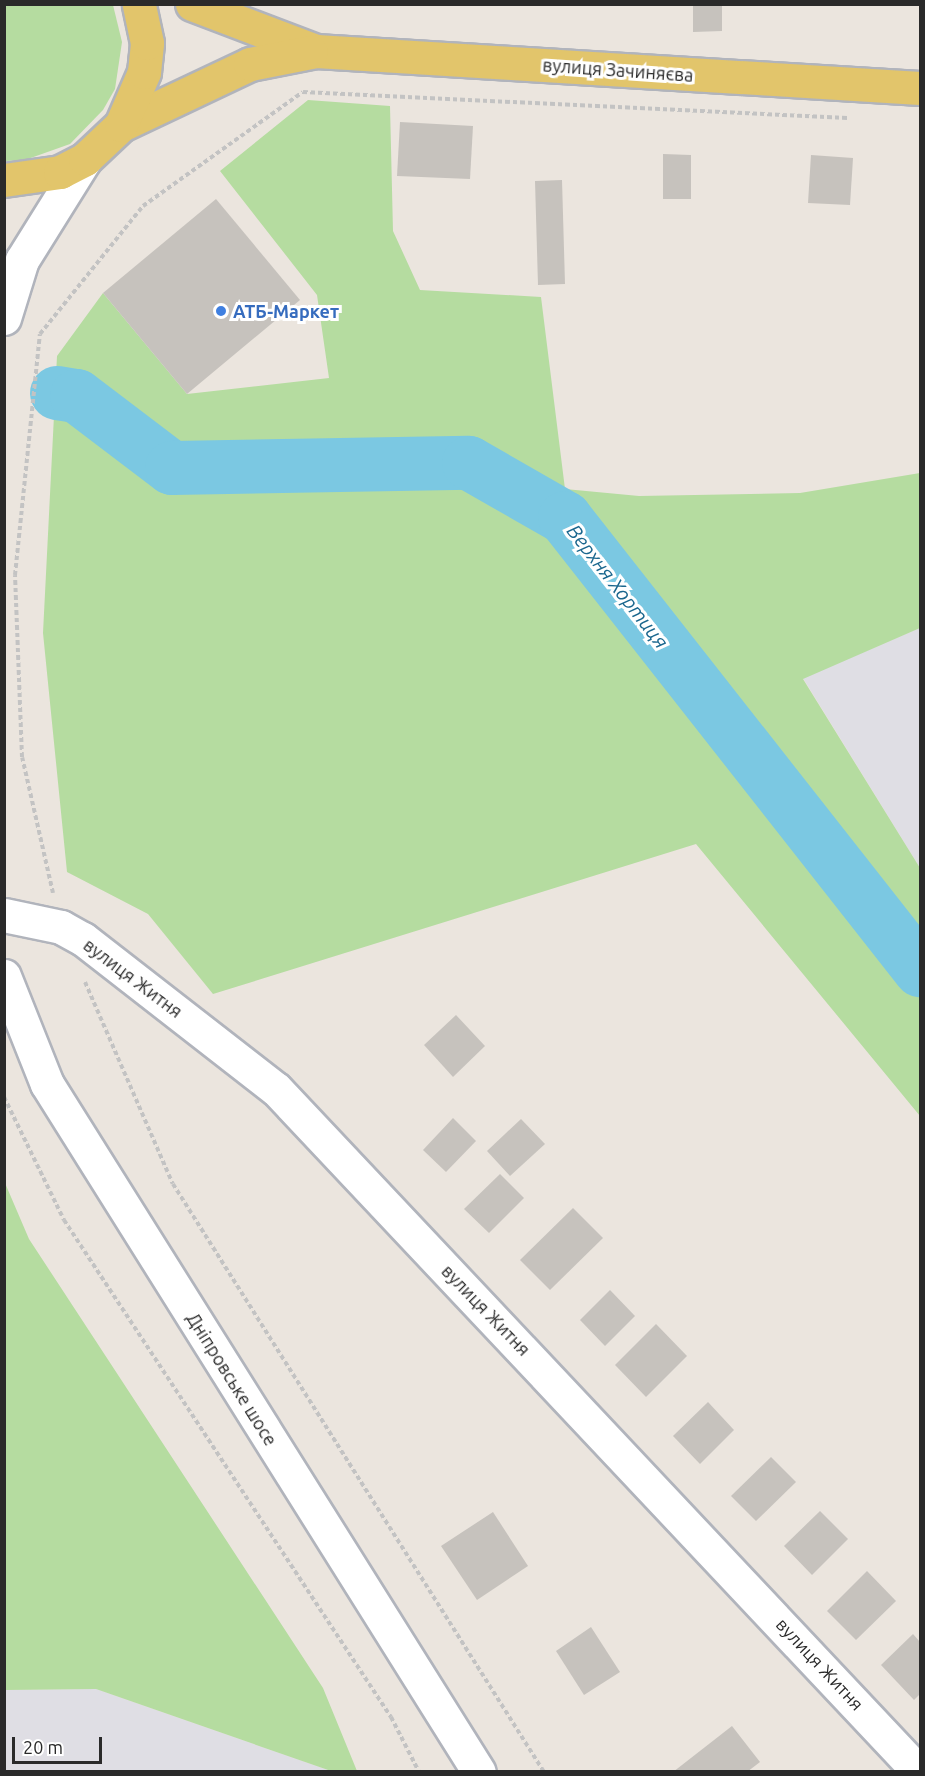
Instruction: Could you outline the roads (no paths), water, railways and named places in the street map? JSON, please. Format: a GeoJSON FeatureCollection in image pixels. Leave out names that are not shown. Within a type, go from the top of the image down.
{"type":"FeatureCollection","features":[{"type":"Feature","properties":{"kind":"main road"},"geometry":{"type":"LineString","coordinates":[[121,125],[144,72],[147,43],[140,4]]}},
{"type":"Feature","properties":{"kind":"main road"},"geometry":{"type":"LineString","coordinates":[[192,4],[316,51]]}},
{"type":"Feature","properties":{"kind":"main road"},"geometry":{"type":"LineString","coordinates":[[4,180],[60,172],[85,159],[121,125],[250,64],[316,51]]}},
{"type":"Feature","properties":{"kind":"main road","name":"вулиця Зачиняєва"},"geometry":{"type":"LineString","coordinates":[[316,51],[921,88]]}},
{"type":"Feature","properties":{"kind":"street"},"geometry":{"type":"LineString","coordinates":[[4,318],[22,260],[85,159]]}},
{"type":"Feature","properties":{"kind":"street","name":"вулиця Житня"},"geometry":{"type":"LineString","coordinates":[[4,915],[61,927],[144,984],[276,1089],[918,1772]]}},
{"type":"Feature","properties":{"kind":"street","name":"Дніпровське шосе"},"geometry":{"type":"LineString","coordinates":[[4,976],[47,1084],[479,1772]]}},
{"type":"Feature","properties":{"kind":"waterway","name":"Верхня Хортиця"},"geometry":{"type":"LineString","coordinates":[[57,393],[77,396],[172,468],[469,463],[565,518],[920,970]]}},
{"type":"Feature","properties":{"kind":"place","name":"АТБ-Маркет"},"geometry":{"type":"Point","coordinates":[221,311]}}]}
